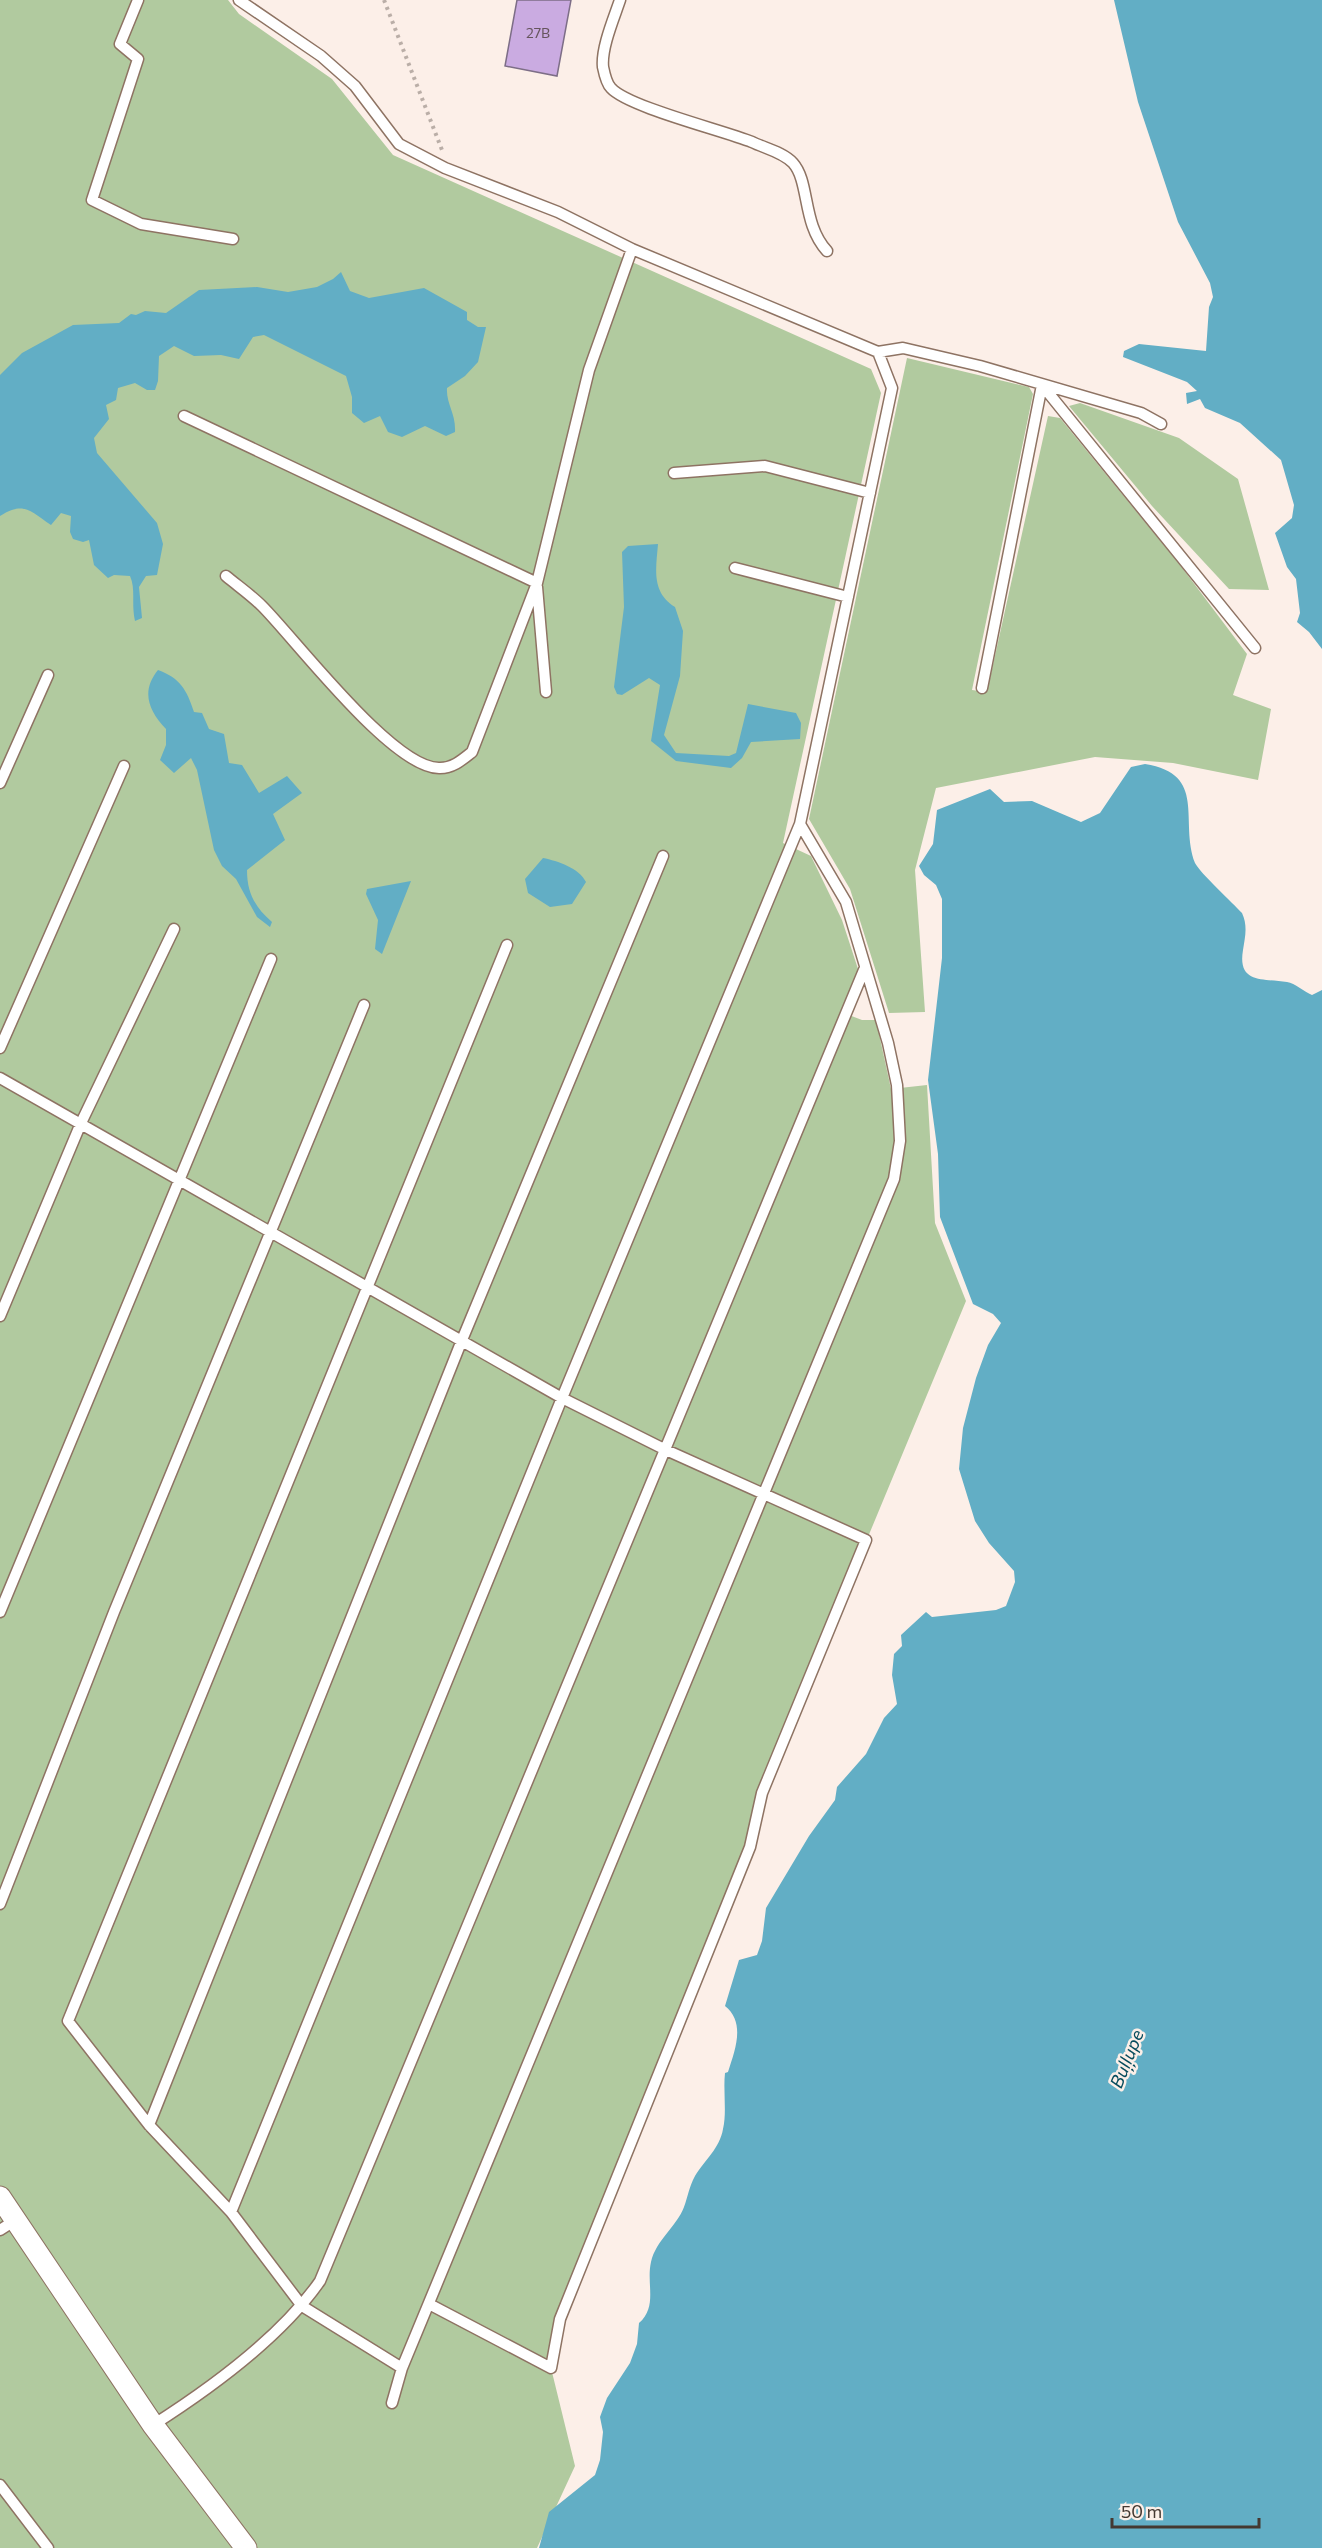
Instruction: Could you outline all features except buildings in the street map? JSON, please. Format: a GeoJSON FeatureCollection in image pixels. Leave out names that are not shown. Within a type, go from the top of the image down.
{"type":"FeatureCollection","features":[{"type":"Feature","properties":{"kind":"street"},"geometry":{"type":"LineString","coordinates":[[0,2197],[7,2225],[246,2548]]}},
{"type":"Feature","properties":{"kind":"lane"},"geometry":{"type":"LineString","coordinates":[[138,0],[120,44],[138,59],[92,200],[141,224],[233,239]]}},
{"type":"Feature","properties":{"kind":"lane"},"geometry":{"type":"LineString","coordinates":[[239,0],[321,56],[355,86],[399,144],[445,168],[558,212],[632,249],[878,352],[903,348],[980,366],[1142,413],[1161,424]]}},
{"type":"Feature","properties":{"kind":"lane"},"geometry":{"type":"LineString","coordinates":[[620,0],[610,29],[603,66],[610,87],[632,101],[720,130],[778,153],[793,163],[802,182],[810,224],[827,251]]}},
{"type":"Feature","properties":{"kind":"lane"},"geometry":{"type":"LineString","coordinates":[[226,576],[261,604],[386,740],[411,759],[438,769],[455,765],[472,752],[537,583],[589,370],[632,249]]}},
{"type":"Feature","properties":{"kind":"lane"},"geometry":{"type":"LineString","coordinates":[[231,2212],[562,1398],[800,824],[892,388],[878,352]]}},
{"type":"Feature","properties":{"kind":"lane"},"geometry":{"type":"LineString","coordinates":[[1042,385],[1255,648]]}},
{"type":"Feature","properties":{"kind":"lane"},"geometry":{"type":"LineString","coordinates":[[982,688],[1042,385]]}},
{"type":"Feature","properties":{"kind":"lane"},"geometry":{"type":"LineString","coordinates":[[184,416],[537,583]]}},
{"type":"Feature","properties":{"kind":"lane"},"geometry":{"type":"LineString","coordinates":[[674,473],[765,466],[870,493]]}},
{"type":"Feature","properties":{"kind":"lane"},"geometry":{"type":"LineString","coordinates":[[735,568],[848,597]]}},
{"type":"Feature","properties":{"kind":"lane"},"geometry":{"type":"LineString","coordinates":[[537,583],[546,692]]}},
{"type":"Feature","properties":{"kind":"lane"},"geometry":{"type":"LineString","coordinates":[[0,783],[48,675]]}},
{"type":"Feature","properties":{"kind":"lane"},"geometry":{"type":"LineString","coordinates":[[0,1048],[124,766]]}},
{"type":"Feature","properties":{"kind":"lane"},"geometry":{"type":"LineString","coordinates":[[392,2403],[402,2368],[894,1179],[900,1142],[897,1085],[888,1043],[864,970],[854,924],[846,902],[800,824]]}},
{"type":"Feature","properties":{"kind":"lane"},"geometry":{"type":"LineString","coordinates":[[149,2126],[462,1340],[663,856]]}},
{"type":"Feature","properties":{"kind":"lane"},"geometry":{"type":"LineString","coordinates":[[0,1316],[81,1123],[174,928]]}},
{"type":"Feature","properties":{"kind":"lane"},"geometry":{"type":"LineString","coordinates":[[402,2368],[302,2306],[231,2212],[149,2126],[68,2021],[366,1285],[507,945]]}},
{"type":"Feature","properties":{"kind":"lane"},"geometry":{"type":"LineString","coordinates":[[0,1612],[271,959]]}},
{"type":"Feature","properties":{"kind":"lane"},"geometry":{"type":"LineString","coordinates":[[153,2425],[205,2392],[302,2306],[325,2270],[864,970]]}},
{"type":"Feature","properties":{"kind":"lane"},"geometry":{"type":"LineString","coordinates":[[0,1904],[114,1612],[364,1005]]}},
{"type":"Feature","properties":{"kind":"lane"},"geometry":{"type":"LineString","coordinates":[[0,1078],[180,1178],[562,1398],[666,1450],[866,1540],[762,1792],[750,1847],[560,2319],[551,2368],[429,2304]]}},
{"type":"Feature","properties":{"kind":"lane"},"geometry":{"type":"LineString","coordinates":[[0,2484],[48,2548]]}},
{"type":"Feature","properties":{"kind":"path"},"geometry":{"type":"LineString","coordinates":[[384,0],[441,142],[445,168]]}},
{"type":"Feature","properties":{"kind":"green space"},"geometry":{"type":"Polygon","coordinates":[[[0,0],[228,0],[239,14],[332,79],[393,155],[871,369],[881,393],[783,843],[811,856],[842,920],[859,972],[841,1012],[862,1020],[876,1020],[891,1089],[927,1085],[935,1223],[966,1301],[762,1792],[750,1847],[560,2318],[551,2368],[575,2466],[537,2548],[0,2548],[0,0]]]}},
{"type":"Feature","properties":{"kind":"green space"},"geometry":{"type":"Polygon","coordinates":[[[907,358],[1029,387],[1033,394],[972,690],[987,692],[1048,416],[1060,418],[1180,565],[1247,654],[1233,695],[1271,709],[1258,780],[1173,763],[1095,757],[936,788],[915,870],[925,1012],[889,1013],[850,889],[809,819],[907,358]]]}},
{"type":"Feature","properties":{"kind":"green space"},"geometry":{"type":"Polygon","coordinates":[[[1080,403],[1179,438],[1238,479],[1269,590],[1229,589],[1152,506],[1069,406],[1080,403]]]}},
{"type":"Feature","properties":{"kind":"water"},"geometry":{"type":"Polygon","coordinates":[[[1114,0],[1322,0],[1322,649],[1309,632],[1297,622],[1300,613],[1296,579],[1287,567],[1275,533],[1292,518],[1294,505],[1281,460],[1240,423],[1205,408],[1200,399],[1187,404],[1186,393],[1197,391],[1187,382],[1123,357],[1124,351],[1139,344],[1206,351],[1209,307],[1213,297],[1210,283],[1178,222],[1138,102],[1114,0]]]}},
{"type":"Feature","properties":{"kind":"water"},"geometry":{"type":"Polygon","coordinates":[[[341,272],[350,291],[369,298],[424,288],[467,312],[467,320],[478,327],[486,327],[478,362],[465,376],[447,388],[455,432],[446,436],[425,426],[402,437],[388,432],[380,416],[364,423],[352,413],[352,397],[346,376],[264,335],[253,337],[239,359],[221,355],[194,356],[174,346],[159,356],[158,381],[155,390],[147,390],[135,383],[118,388],[116,400],[106,405],[109,419],[94,438],[97,453],[157,523],[163,544],[157,575],[146,576],[139,587],[142,618],[135,621],[133,586],[130,576],[114,575],[108,578],[94,565],[89,540],[83,542],[73,539],[70,532],[71,516],[61,513],[51,525],[27,510],[15,509],[0,516],[0,375],[22,353],[73,325],[119,323],[131,314],[136,315],[145,311],[166,313],[199,290],[257,287],[288,292],[317,287],[341,272]]]}},
{"type":"Feature","properties":{"kind":"water"},"geometry":{"type":"Polygon","coordinates":[[[658,544],[656,571],[659,587],[667,601],[675,607],[683,631],[680,676],[664,735],[676,753],[729,756],[736,753],[748,704],[796,713],[801,723],[800,739],[751,742],[742,758],[731,768],[676,761],[651,741],[660,685],[649,678],[622,695],[617,694],[614,687],[624,607],[622,552],[628,546],[658,544]]]}},
{"type":"Feature","properties":{"kind":"water"},"geometry":{"type":"Polygon","coordinates":[[[158,670],[172,677],[182,686],[194,712],[202,713],[209,729],[224,734],[229,763],[242,765],[259,793],[287,776],[302,793],[273,814],[285,840],[247,870],[250,893],[261,911],[272,922],[270,927],[257,917],[236,879],[222,866],[214,850],[197,770],[191,758],[174,773],[160,760],[166,745],[166,729],[151,708],[148,693],[158,670]]]}},
{"type":"Feature","properties":{"kind":"water","name":"Buļļupe"},"geometry":{"type":"Polygon","coordinates":[[[1145,764],[1165,769],[1177,778],[1184,789],[1188,802],[1191,847],[1195,863],[1242,913],[1244,918],[1246,931],[1242,961],[1244,969],[1254,978],[1290,983],[1312,995],[1322,990],[1322,2548],[539,2548],[549,2512],[595,2475],[600,2460],[603,2432],[600,2417],[607,2398],[630,2363],[637,2344],[639,2323],[645,2316],[650,2302],[651,2262],[657,2247],[681,2214],[695,2176],[721,2136],[725,2116],[725,2073],[728,2072],[737,2037],[735,2020],[725,2006],[739,1960],[757,1955],[762,1941],[766,1908],[809,1836],[835,1800],[837,1787],[866,1754],[884,1718],[897,1704],[892,1675],[894,1654],[902,1646],[901,1635],[926,1612],[932,1617],[996,1610],[1006,1606],[1015,1582],[1014,1571],[989,1543],[975,1521],[959,1469],[963,1428],[976,1378],[988,1345],[1001,1323],[993,1314],[973,1304],[940,1217],[938,1154],[928,1080],[942,958],[942,899],[936,885],[924,875],[919,866],[933,844],[937,810],[990,789],[1004,802],[1032,801],[1081,822],[1100,813],[1131,767],[1145,764]]]}},
{"type":"Feature","properties":{"kind":"water"},"geometry":{"type":"Polygon","coordinates":[[[543,858],[561,863],[583,877],[586,882],[572,904],[550,907],[528,893],[525,879],[543,858]]]}},
{"type":"Feature","properties":{"kind":"water"},"geometry":{"type":"Polygon","coordinates":[[[411,881],[382,954],[375,949],[378,920],[366,894],[367,889],[411,881]]]}}]}
